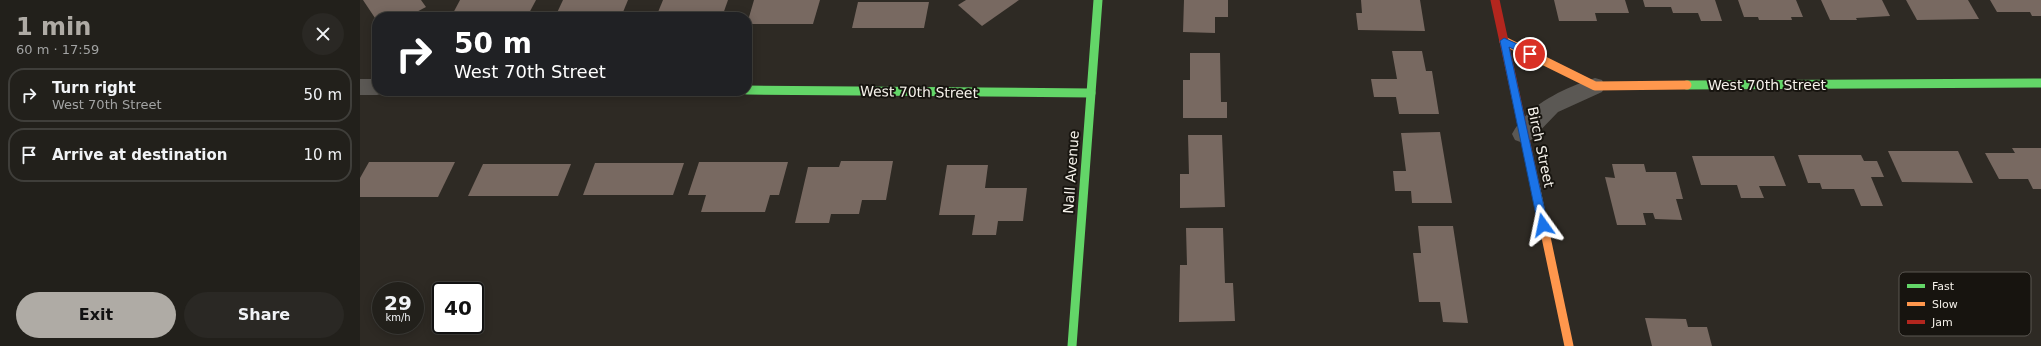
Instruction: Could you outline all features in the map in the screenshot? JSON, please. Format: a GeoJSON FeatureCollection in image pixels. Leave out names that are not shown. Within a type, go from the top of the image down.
{"type":"FeatureCollection","features":[{"type":"Feature","properties":{"kind":"street","name":"Nall Avenue"},"geometry":{"type":"LineString","coordinates":[[1072,346],[1098,0]]}},
{"type":"Feature","properties":{"kind":"street","name":"Birch Street"},"geometry":{"type":"LineString","coordinates":[[1495,0],[1569,346]]}},
{"type":"Feature","properties":{"kind":"street","name":"West 70th Street"},"geometry":{"type":"LineString","coordinates":[[1504,41],[1595,86],[2041,83]]}},
{"type":"Feature","properties":{"kind":"street"},"geometry":{"type":"LineString","coordinates":[[1523,134],[1551,106],[1595,86]]}},
{"type":"Feature","properties":{"kind":"street"},"geometry":{"type":"LineString","coordinates":[[360,87],[372,87]]}},
{"type":"Feature","properties":{"kind":"street","name":"West 70th Street"},"geometry":{"type":"LineString","coordinates":[[752,90],[1091,93]]}},
{"type":"Feature","properties":{"kind":"building"},"geometry":{"type":"Polygon","coordinates":[[[363,0],[421,0],[426,7],[416,12],[372,12],[372,14],[363,0]]]}},
{"type":"Feature","properties":{"kind":"building"},"geometry":{"type":"Polygon","coordinates":[[[460,0],[536,0],[530,12],[454,12],[460,0]]]}},
{"type":"Feature","properties":{"kind":"building"},"geometry":{"type":"Polygon","coordinates":[[[563,0],[628,0],[623,12],[557,12],[563,0]]]}},
{"type":"Feature","properties":{"kind":"building"},"geometry":{"type":"Polygon","coordinates":[[[663,0],[728,0],[724,12],[658,12],[663,0]]]}},
{"type":"Feature","properties":{"kind":"building"},"geometry":{"type":"Polygon","coordinates":[[[754,0],[820,0],[813,24],[752,24],[752,12],[750,12],[754,0]]]}},
{"type":"Feature","properties":{"kind":"building"},"geometry":{"type":"Polygon","coordinates":[[[966,0],[1019,0],[982,26],[958,5],[966,0]]]}},
{"type":"Feature","properties":{"kind":"building"},"geometry":{"type":"Polygon","coordinates":[[[1184,0],[1228,0],[1228,17],[1215,17],[1215,33],[1183,32],[1184,0]]]}},
{"type":"Feature","properties":{"kind":"building"},"geometry":{"type":"Polygon","coordinates":[[[1361,0],[1420,0],[1425,31],[1358,30],[1356,13],[1362,13],[1361,0]]]}},
{"type":"Feature","properties":{"kind":"building"},"geometry":{"type":"Polygon","coordinates":[[[1554,0],[1625,0],[1629,13],[1595,13],[1597,21],[1559,21],[1554,0]]]}},
{"type":"Feature","properties":{"kind":"building"},"geometry":{"type":"Polygon","coordinates":[[[1643,0],[1715,0],[1722,21],[1701,21],[1698,13],[1673,13],[1671,7],[1645,7],[1643,0]]]}},
{"type":"Feature","properties":{"kind":"building"},"geometry":{"type":"Polygon","coordinates":[[[1738,0],[1796,0],[1803,17],[1791,17],[1792,20],[1759,20],[1758,17],[1744,17],[1738,0]]]}},
{"type":"Feature","properties":{"kind":"building"},"geometry":{"type":"Polygon","coordinates":[[[1821,0],[1882,0],[1890,16],[1856,18],[1857,20],[1830,20],[1821,0]]]}},
{"type":"Feature","properties":{"kind":"building"},"geometry":{"type":"Polygon","coordinates":[[[1906,0],[1968,0],[1979,19],[1917,20],[1906,0]]]}},
{"type":"Feature","properties":{"kind":"building"},"geometry":{"type":"Polygon","coordinates":[[[1990,0],[2041,0],[2041,16],[2032,16],[2030,12],[1997,12],[1990,0]]]}},
{"type":"Feature","properties":{"kind":"building"},"geometry":{"type":"Polygon","coordinates":[[[858,2],[929,2],[924,28],[852,28],[858,2]]]}},
{"type":"Feature","properties":{"kind":"building"},"geometry":{"type":"Polygon","coordinates":[[[1392,51],[1422,51],[1426,71],[1432,71],[1439,114],[1399,114],[1396,97],[1374,97],[1371,79],[1397,79],[1392,51]]]}},
{"type":"Feature","properties":{"kind":"building"},"geometry":{"type":"Polygon","coordinates":[[[1190,53],[1220,53],[1221,102],[1227,102],[1227,118],[1183,118],[1183,80],[1190,80],[1190,53]]]}},
{"type":"Feature","properties":{"kind":"building"},"geometry":{"type":"Polygon","coordinates":[[[1440,132],[1452,203],[1412,203],[1411,191],[1395,191],[1393,171],[1406,171],[1401,133],[1440,132]]]}},
{"type":"Feature","properties":{"kind":"building"},"geometry":{"type":"Polygon","coordinates":[[[1188,135],[1222,135],[1225,207],[1180,208],[1180,174],[1189,174],[1188,135]]]}},
{"type":"Feature","properties":{"kind":"building"},"geometry":{"type":"Polygon","coordinates":[[[2012,148],[2041,148],[2041,189],[2033,189],[2028,179],[1999,179],[1985,153],[2015,153],[2012,148]]]}},
{"type":"Feature","properties":{"kind":"building"},"geometry":{"type":"Polygon","coordinates":[[[1888,151],[1958,151],[1973,183],[1902,182],[1888,151]]]}},
{"type":"Feature","properties":{"kind":"building"},"geometry":{"type":"Polygon","coordinates":[[[1798,155],[1861,155],[1864,161],[1877,161],[1884,177],[1871,177],[1883,206],[1861,206],[1854,189],[1822,189],[1820,183],[1808,183],[1798,155]]]}},
{"type":"Feature","properties":{"kind":"building"},"geometry":{"type":"Polygon","coordinates":[[[1692,156],[1774,156],[1786,186],[1759,186],[1764,198],[1741,198],[1737,185],[1701,185],[1692,156]]]}},
{"type":"Feature","properties":{"kind":"building"},"geometry":{"type":"Polygon","coordinates":[[[841,161],[893,161],[886,200],[862,200],[859,214],[831,214],[829,223],[795,223],[808,167],[839,167],[841,161]]]}},
{"type":"Feature","properties":{"kind":"building"},"geometry":{"type":"Polygon","coordinates":[[[369,162],[455,162],[438,197],[360,197],[360,178],[369,162]]]}},
{"type":"Feature","properties":{"kind":"building"},"geometry":{"type":"Polygon","coordinates":[[[699,162],[788,162],[779,195],[770,195],[765,212],[701,212],[706,195],[688,195],[699,162]]]}},
{"type":"Feature","properties":{"kind":"building"},"geometry":{"type":"Polygon","coordinates":[[[595,163],[684,163],[673,195],[583,195],[595,163]]]}},
{"type":"Feature","properties":{"kind":"building"},"geometry":{"type":"Polygon","coordinates":[[[483,164],[571,164],[558,196],[468,196],[483,164]]]}},
{"type":"Feature","properties":{"kind":"building"},"geometry":{"type":"Polygon","coordinates":[[[1612,164],[1644,164],[1646,172],[1676,172],[1683,199],[1676,199],[1682,220],[1655,219],[1653,213],[1643,213],[1646,225],[1617,225],[1605,177],[1615,178],[1612,164]]]}},
{"type":"Feature","properties":{"kind":"building"},"geometry":{"type":"Polygon","coordinates":[[[947,165],[988,165],[985,188],[1027,188],[1023,221],[998,221],[996,235],[972,235],[975,215],[939,215],[947,165]]]}},
{"type":"Feature","properties":{"kind":"building"},"geometry":{"type":"Polygon","coordinates":[[[1418,226],[1453,226],[1468,323],[1443,322],[1440,302],[1419,302],[1413,253],[1421,253],[1418,226]]]}},
{"type":"Feature","properties":{"kind":"building"},"geometry":{"type":"Polygon","coordinates":[[[1186,228],[1223,228],[1225,283],[1233,283],[1235,321],[1179,322],[1180,265],[1187,265],[1186,228]]]}},
{"type":"Feature","properties":{"kind":"building"},"geometry":{"type":"Polygon","coordinates":[[[1645,318],[1686,319],[1688,327],[1707,327],[1712,346],[1652,346],[1645,318]]]}},
{"type":"Feature","properties":{"kind":"traffic: fast"},"geometry":{"type":"LineString","coordinates":[[1072,346],[1098,0]]}},
{"type":"Feature","properties":{"kind":"traffic: fast"},"geometry":{"type":"LineString","coordinates":[[1687,85],[2041,83]]}},
{"type":"Feature","properties":{"kind":"traffic: fast"},"geometry":{"type":"LineString","coordinates":[[752,90],[1091,93]]}},
{"type":"Feature","properties":{"kind":"traffic: slow"},"geometry":{"type":"LineString","coordinates":[[1504,41],[1595,86],[1687,85]]}},
{"type":"Feature","properties":{"kind":"traffic: slow"},"geometry":{"type":"LineString","coordinates":[[1535,185],[1569,346]]}},
{"type":"Feature","properties":{"kind":"traffic: jam"},"geometry":{"type":"LineString","coordinates":[[1495,0],[1535,185]]}},
{"type":"Feature","properties":{"kind":"route"},"geometry":{"type":"LineString","coordinates":[[1530,54],[1504,41],[1543,225]]}}]}
